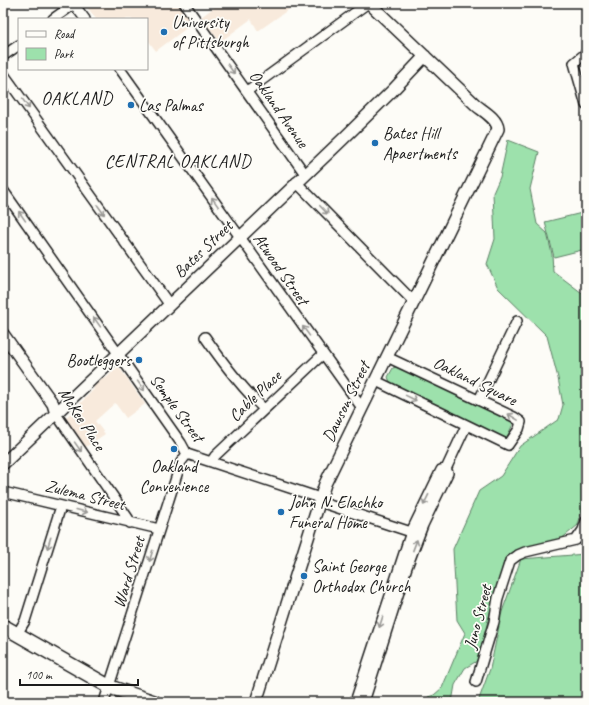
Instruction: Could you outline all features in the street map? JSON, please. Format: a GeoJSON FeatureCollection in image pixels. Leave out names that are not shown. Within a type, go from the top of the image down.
{"type":"FeatureCollection","features":[{"type":"Feature","properties":{"kind":"main road"},"geometry":{"type":"LineString","coordinates":[[3,626],[110,687],[154,702]]}},
{"type":"Feature","properties":{"kind":"street"},"geometry":{"type":"LineString","coordinates":[[55,18],[74,3],[84,18]]}},
{"type":"Feature","properties":{"kind":"street","name":"Oakland Avenue"},"geometry":{"type":"LineString","coordinates":[[184,3],[305,174]]}},
{"type":"Feature","properties":{"kind":"street"},"geometry":{"type":"LineString","coordinates":[[247,91],[368,3],[425,56]]}},
{"type":"Feature","properties":{"kind":"street"},"geometry":{"type":"LineString","coordinates":[[3,56],[18,45]]}},
{"type":"Feature","properties":{"kind":"street"},"geometry":{"type":"LineString","coordinates":[[586,53],[574,63],[586,105]]}},
{"type":"Feature","properties":{"kind":"street","name":"Dawson Street"},"geometry":{"type":"LineString","coordinates":[[256,702],[325,484],[498,129],[498,125],[495,122],[425,56]]}},
{"type":"Feature","properties":{"kind":"street","name":"Bates Street"},"geometry":{"type":"LineString","coordinates":[[3,464],[119,354],[169,304],[240,238],[296,182],[392,91],[425,56]]}},
{"type":"Feature","properties":{"kind":"street","name":"Atwood Street"},"geometry":{"type":"LineString","coordinates":[[121,70],[362,408]]}},
{"type":"Feature","properties":{"kind":"street"},"geometry":{"type":"LineString","coordinates":[[3,72],[169,304]]}},
{"type":"Feature","properties":{"kind":"street"},"geometry":{"type":"LineString","coordinates":[[296,182],[414,302]]}},
{"type":"Feature","properties":{"kind":"street","name":"Semple Street"},"geometry":{"type":"LineString","coordinates":[[3,190],[182,443],[187,454],[314,496],[326,504],[411,532]]}},
{"type":"Feature","properties":{"kind":"street"},"geometry":{"type":"LineString","coordinates":[[479,400],[517,321]]}},
{"type":"Feature","properties":{"kind":"street","name":"McKee Place"},"geometry":{"type":"LineString","coordinates":[[3,334],[53,404],[56,414],[130,523]]}},
{"type":"Feature","properties":{"kind":"street"},"geometry":{"type":"LineString","coordinates":[[205,337],[230,373],[264,409]]}},
{"type":"Feature","properties":{"kind":"street","name":"Cable Place"},"geometry":{"type":"LineString","coordinates":[[211,462],[322,354]]}},
{"type":"Feature","properties":{"kind":"street","name":"Oakland Square"},"geometry":{"type":"LineString","coordinates":[[376,381],[466,426],[508,445],[520,429],[521,422],[514,417],[387,357]]}},
{"type":"Feature","properties":{"kind":"street"},"geometry":{"type":"LineString","coordinates":[[364,702],[407,567],[423,525],[448,473],[446,469],[466,426]]}},
{"type":"Feature","properties":{"kind":"street","name":"Ward Street"},"geometry":{"type":"LineString","coordinates":[[104,702],[181,462],[187,454]]}},
{"type":"Feature","properties":{"kind":"street"},"geometry":{"type":"LineString","coordinates":[[355,702],[411,532],[441,470],[446,469]]}},
{"type":"Feature","properties":{"kind":"street","name":"Zulema Street"},"geometry":{"type":"LineString","coordinates":[[3,492],[159,529]]}},
{"type":"Feature","properties":{"kind":"street"},"geometry":{"type":"LineString","coordinates":[[17,634],[25,621],[61,506]]}},
{"type":"Feature","properties":{"kind":"street","name":"Juno Street"},"geometry":{"type":"LineString","coordinates":[[476,682],[494,622],[498,598],[510,561],[518,555],[526,552],[576,540],[583,530],[586,521]]}},
{"type":"Feature","properties":{"kind":"shaded area","name":"University of Pittsburgh"},"geometry":{"type":"Polygon","coordinates":[[[84,3],[185,3],[180,7],[192,24],[156,51],[148,40],[148,18],[95,18],[84,3]]]}},
{"type":"Feature","properties":{"kind":"shaded area","name":"University of Pittsburgh"},"geometry":{"type":"Polygon","coordinates":[[[220,3],[298,3],[258,31],[251,19],[220,42],[201,17],[220,3]]]}},
{"type":"Feature","properties":{"kind":"shaded area"},"geometry":{"type":"Polygon","coordinates":[[[118,367],[145,404],[126,418],[115,403],[95,421],[105,434],[84,448],[64,420],[94,389],[93,387],[118,367]]]}},
{"type":"Feature","properties":{"kind":"green space"},"geometry":{"type":"Polygon","coordinates":[[[508,140],[539,152],[530,189],[537,224],[547,233],[552,254],[553,271],[586,296],[586,495],[578,525],[560,540],[505,558],[477,661],[465,668],[455,685],[452,702],[426,702],[428,697],[434,695],[442,688],[465,633],[457,620],[453,549],[479,491],[501,476],[520,446],[559,419],[563,405],[558,378],[547,336],[498,288],[487,264],[495,239],[493,193],[500,177],[508,140]]]}},
{"type":"Feature","properties":{"kind":"green space"},"geometry":{"type":"Polygon","coordinates":[[[586,212],[586,249],[554,257],[545,222],[586,212]]]}},
{"type":"Feature","properties":{"kind":"green space"},"geometry":{"type":"Polygon","coordinates":[[[398,366],[508,418],[513,424],[507,437],[504,439],[393,386],[388,377],[393,368],[398,366]]]}},
{"type":"Feature","properties":{"kind":"green space"},"geometry":{"type":"Polygon","coordinates":[[[586,554],[586,702],[478,702],[490,669],[502,612],[521,559],[586,554]]]}},
{"type":"Feature","properties":{"kind":"place","name":"University of Pittsburgh"},"geometry":{"type":"Point","coordinates":[164,32]}},
{"type":"Feature","properties":{"kind":"place","name":"Las Palmas"},"geometry":{"type":"Point","coordinates":[131,105]}},
{"type":"Feature","properties":{"kind":"place","name":"Bates Hill Apaertments"},"geometry":{"type":"Point","coordinates":[375,143]}},
{"type":"Feature","properties":{"kind":"place","name":"Bootleggers"},"geometry":{"type":"Point","coordinates":[139,360]}},
{"type":"Feature","properties":{"kind":"place","name":"Oakland Convenience"},"geometry":{"type":"Point","coordinates":[174,449]}},
{"type":"Feature","properties":{"kind":"place","name":"John N. Elachko Funeral Home"},"geometry":{"type":"Point","coordinates":[281,512]}},
{"type":"Feature","properties":{"kind":"place","name":"Saint George Orthodox Church"},"geometry":{"type":"Point","coordinates":[304,576]}},
{"type":"Feature","properties":{"kind":"district","name":"OAKLAND"},"geometry":{"type":"Point","coordinates":[77,98]}},
{"type":"Feature","properties":{"kind":"district","name":"CENTRAL OAKLAND"},"geometry":{"type":"Point","coordinates":[178,161]}}]}
